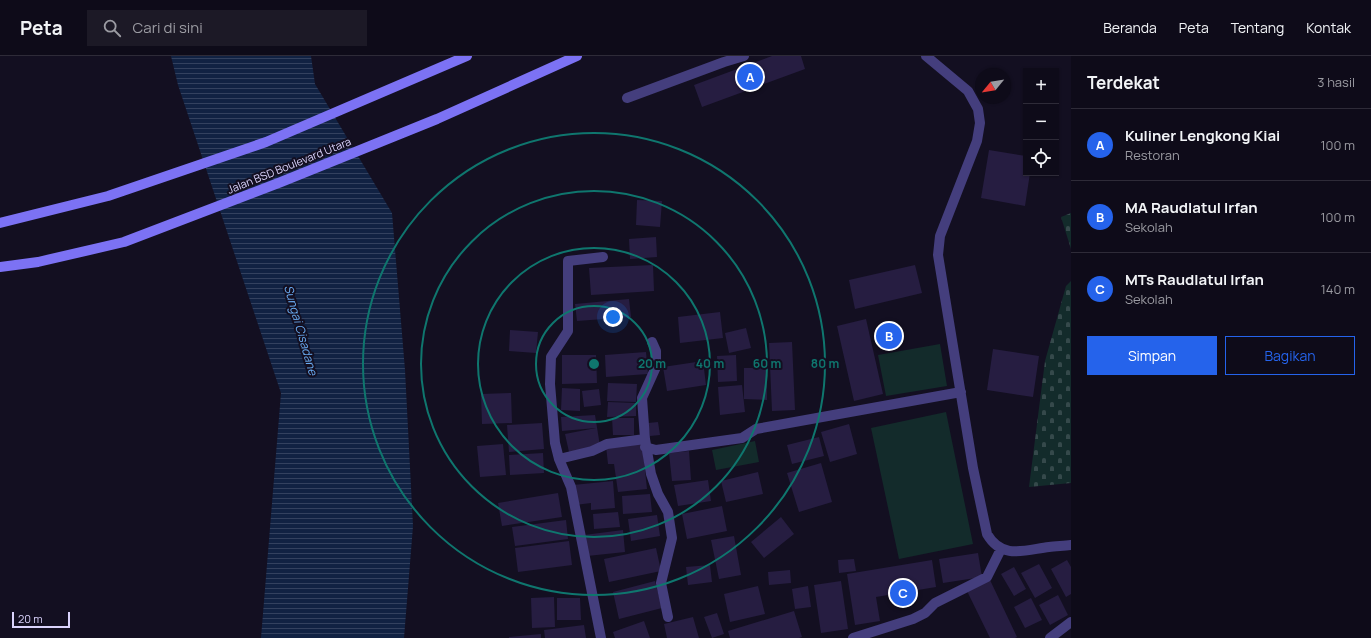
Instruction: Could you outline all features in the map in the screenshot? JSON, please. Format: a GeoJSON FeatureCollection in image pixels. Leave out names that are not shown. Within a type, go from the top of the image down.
{"type":"FeatureCollection","features":[{"type":"Feature","properties":{"kind":"main road"},"geometry":{"type":"LineString","coordinates":[[0,223],[108,196],[266,142],[467,56]]}},
{"type":"Feature","properties":{"kind":"main road","name":"Jalan BSD Boulevard Utara"},"geometry":{"type":"LineString","coordinates":[[0,267],[38,262],[124,242],[281,182],[437,119],[577,56]]}},
{"type":"Feature","properties":{"kind":"street"},"geometry":{"type":"LineString","coordinates":[[627,98],[744,56]]}},
{"type":"Feature","properties":{"kind":"street"},"geometry":{"type":"LineString","coordinates":[[926,56],[968,91],[978,109],[980,123],[977,140],[940,236],[938,255],[973,468],[987,534],[992,542],[1001,549],[1010,551],[1028,551],[1071,545]]}},
{"type":"Feature","properties":{"kind":"street"},"geometry":{"type":"LineString","coordinates":[[601,638],[571,487],[559,458],[555,443],[550,384],[552,357],[568,331],[568,261],[602,257]]}},
{"type":"Feature","properties":{"kind":"street"},"geometry":{"type":"LineString","coordinates":[[652,342],[656,351],[656,367],[642,398],[645,443],[650,474],[658,494],[668,512],[672,538],[661,583],[668,617]]}},
{"type":"Feature","properties":{"kind":"street"},"geometry":{"type":"LineString","coordinates":[[559,458],[592,451],[607,444],[645,443],[656,450],[742,438],[756,429],[961,392]]}},
{"type":"Feature","properties":{"kind":"street"},"geometry":{"type":"LineString","coordinates":[[853,638],[913,619],[925,613],[935,603],[987,577],[1001,549]]}},
{"type":"Feature","properties":{"kind":"street"},"geometry":{"type":"LineString","coordinates":[[1050,638],[1071,622]]}},
{"type":"Feature","properties":{"kind":"green space"},"geometry":{"type":"Polygon","coordinates":[[[1071,213],[1071,249],[1061,217],[1071,213]]]}},
{"type":"Feature","properties":{"kind":"green space"},"geometry":{"type":"Polygon","coordinates":[[[1071,281],[1071,483],[1029,487],[1045,361],[1066,286],[1071,281]]]}},
{"type":"Feature","properties":{"kind":"green space"},"geometry":{"type":"Polygon","coordinates":[[[940,344],[947,386],[886,396],[878,355],[940,344]]]}},
{"type":"Feature","properties":{"kind":"green space"},"geometry":{"type":"Polygon","coordinates":[[[946,412],[973,544],[899,559],[871,428],[946,412]]]}},
{"type":"Feature","properties":{"kind":"green space"},"geometry":{"type":"Polygon","coordinates":[[[755,441],[759,462],[716,470],[712,450],[755,441]]]}},
{"type":"Feature","properties":{"kind":"water","name":"Sungai Cisadane"},"geometry":{"type":"Polygon","coordinates":[[[171,56],[311,56],[315,84],[392,213],[405,370],[413,526],[404,638],[261,638],[281,393],[178,85],[171,56]]]}},
{"type":"Feature","properties":{"kind":"building"},"geometry":{"type":"Polygon","coordinates":[[[772,56],[801,56],[805,69],[702,107],[694,85],[772,56]]]}},
{"type":"Feature","properties":{"kind":"building"},"geometry":{"type":"Polygon","coordinates":[[[989,150],[1023,156],[1023,176],[1030,176],[1025,206],[981,198],[989,150]]]}},
{"type":"Feature","properties":{"kind":"building"},"geometry":{"type":"Polygon","coordinates":[[[637,200],[662,201],[660,227],[636,225],[637,200]]]}},
{"type":"Feature","properties":{"kind":"building"},"geometry":{"type":"Polygon","coordinates":[[[656,237],[657,257],[630,259],[629,239],[656,237]]]}},
{"type":"Feature","properties":{"kind":"building"},"geometry":{"type":"Polygon","coordinates":[[[653,265],[654,291],[591,295],[589,268],[653,265]]]}},
{"type":"Feature","properties":{"kind":"building"},"geometry":{"type":"Polygon","coordinates":[[[915,265],[922,293],[855,309],[849,280],[915,265]]]}},
{"type":"Feature","properties":{"kind":"building"},"geometry":{"type":"Polygon","coordinates":[[[629,299],[631,317],[577,321],[575,304],[629,299]]]}},
{"type":"Feature","properties":{"kind":"building"},"geometry":{"type":"Polygon","coordinates":[[[720,312],[723,338],[680,343],[678,317],[720,312]]]}},
{"type":"Feature","properties":{"kind":"building"},"geometry":{"type":"Polygon","coordinates":[[[866,319],[883,394],[854,401],[837,326],[866,319]]]}},
{"type":"Feature","properties":{"kind":"building"},"geometry":{"type":"Polygon","coordinates":[[[746,328],[751,348],[729,353],[725,333],[746,328]]]}},
{"type":"Feature","properties":{"kind":"building"},"geometry":{"type":"Polygon","coordinates":[[[510,330],[538,332],[536,353],[509,351],[510,330]]]}},
{"type":"Feature","properties":{"kind":"building"},"geometry":{"type":"Polygon","coordinates":[[[792,342],[795,410],[772,411],[769,343],[792,342]]]}},
{"type":"Feature","properties":{"kind":"building"},"geometry":{"type":"Polygon","coordinates":[[[993,349],[1039,356],[1033,397],[987,390],[993,349]]]}},
{"type":"Feature","properties":{"kind":"building"},"geometry":{"type":"Polygon","coordinates":[[[646,352],[648,374],[606,377],[605,355],[646,352]]]}},
{"type":"Feature","properties":{"kind":"building"},"geometry":{"type":"Polygon","coordinates":[[[562,355],[596,355],[597,383],[562,384],[562,355]]]}},
{"type":"Feature","properties":{"kind":"building"},"geometry":{"type":"Polygon","coordinates":[[[736,355],[737,381],[718,382],[717,356],[736,355]]]}},
{"type":"Feature","properties":{"kind":"building"},"geometry":{"type":"Polygon","coordinates":[[[703,361],[706,385],[667,391],[663,367],[703,361]]]}},
{"type":"Feature","properties":{"kind":"building"},"geometry":{"type":"Polygon","coordinates":[[[744,368],[767,368],[767,400],[744,399],[744,368]]]}},
{"type":"Feature","properties":{"kind":"building"},"geometry":{"type":"Polygon","coordinates":[[[608,383],[637,384],[636,402],[607,401],[608,383]]]}},
{"type":"Feature","properties":{"kind":"building"},"geometry":{"type":"Polygon","coordinates":[[[742,385],[745,412],[720,415],[718,387],[742,385]]]}},
{"type":"Feature","properties":{"kind":"building"},"geometry":{"type":"Polygon","coordinates":[[[562,388],[580,389],[580,411],[561,410],[562,388]]]}},
{"type":"Feature","properties":{"kind":"building"},"geometry":{"type":"Polygon","coordinates":[[[599,389],[601,405],[584,407],[582,391],[599,389]]]}},
{"type":"Feature","properties":{"kind":"building"},"geometry":{"type":"Polygon","coordinates":[[[511,393],[512,423],[482,424],[481,394],[511,393]]]}},
{"type":"Feature","properties":{"kind":"building"},"geometry":{"type":"Polygon","coordinates":[[[608,402],[636,403],[636,416],[607,417],[608,402]]]}},
{"type":"Feature","properties":{"kind":"building"},"geometry":{"type":"Polygon","coordinates":[[[595,415],[600,446],[569,452],[565,434],[596,428],[562,431],[561,417],[595,415]]]}},
{"type":"Feature","properties":{"kind":"building"},"geometry":{"type":"Polygon","coordinates":[[[612,418],[634,418],[634,435],[613,435],[612,418]]]}},
{"type":"Feature","properties":{"kind":"building"},"geometry":{"type":"Polygon","coordinates":[[[658,422],[660,435],[650,436],[648,423],[658,422]]]}},
{"type":"Feature","properties":{"kind":"building"},"geometry":{"type":"Polygon","coordinates":[[[542,423],[544,449],[509,452],[507,425],[542,423]]]}},
{"type":"Feature","properties":{"kind":"building"},"geometry":{"type":"Polygon","coordinates":[[[849,424],[857,454],[830,462],[821,432],[849,424]]]}},
{"type":"Feature","properties":{"kind":"building"},"geometry":{"type":"Polygon","coordinates":[[[819,437],[824,456],[792,464],[787,445],[819,437]]]}},
{"type":"Feature","properties":{"kind":"building"},"geometry":{"type":"Polygon","coordinates":[[[642,442],[647,489],[618,492],[614,464],[608,464],[606,446],[642,442]]]}},
{"type":"Feature","properties":{"kind":"building"},"geometry":{"type":"Polygon","coordinates":[[[503,444],[506,475],[480,477],[477,446],[503,444]]]}},
{"type":"Feature","properties":{"kind":"building"},"geometry":{"type":"Polygon","coordinates":[[[689,451],[691,480],[672,481],[669,453],[689,451]]]}},
{"type":"Feature","properties":{"kind":"building"},"geometry":{"type":"Polygon","coordinates":[[[543,453],[544,473],[510,475],[509,455],[543,453]]]}},
{"type":"Feature","properties":{"kind":"building"},"geometry":{"type":"Polygon","coordinates":[[[821,463],[832,502],[799,512],[787,473],[821,463]]]}},
{"type":"Feature","properties":{"kind":"building"},"geometry":{"type":"Polygon","coordinates":[[[758,472],[763,494],[726,502],[721,481],[758,472]]]}},
{"type":"Feature","properties":{"kind":"building"},"geometry":{"type":"Polygon","coordinates":[[[708,480],[711,501],[678,506],[674,485],[708,480]]]}},
{"type":"Feature","properties":{"kind":"building"},"geometry":{"type":"Polygon","coordinates":[[[613,481],[615,508],[591,510],[591,503],[575,505],[573,485],[613,481]]]}},
{"type":"Feature","properties":{"kind":"building"},"geometry":{"type":"Polygon","coordinates":[[[558,493],[562,517],[502,526],[498,503],[558,493]]]}},
{"type":"Feature","properties":{"kind":"building"},"geometry":{"type":"Polygon","coordinates":[[[650,494],[652,512],[623,514],[622,496],[650,494]]]}},
{"type":"Feature","properties":{"kind":"building"},"geometry":{"type":"Polygon","coordinates":[[[722,506],[727,531],[687,539],[682,514],[722,506]]]}},
{"type":"Feature","properties":{"kind":"building"},"geometry":{"type":"Polygon","coordinates":[[[618,512],[620,527],[594,529],[593,514],[618,512]]]}},
{"type":"Feature","properties":{"kind":"building"},"geometry":{"type":"Polygon","coordinates":[[[657,515],[660,536],[631,541],[628,519],[657,515]]]}},
{"type":"Feature","properties":{"kind":"building"},"geometry":{"type":"Polygon","coordinates":[[[781,517],[794,534],[764,558],[751,542],[781,517]]]}},
{"type":"Feature","properties":{"kind":"building"},"geometry":{"type":"Polygon","coordinates":[[[566,520],[568,539],[515,546],[512,527],[566,520]]]}},
{"type":"Feature","properties":{"kind":"building"},"geometry":{"type":"Polygon","coordinates":[[[623,530],[625,552],[587,556],[584,535],[623,530]]]}},
{"type":"Feature","properties":{"kind":"building"},"geometry":{"type":"Polygon","coordinates":[[[734,536],[741,575],[719,579],[711,540],[734,536]]]}},
{"type":"Feature","properties":{"kind":"building"},"geometry":{"type":"Polygon","coordinates":[[[569,541],[572,565],[518,572],[515,548],[569,541]]]}},
{"type":"Feature","properties":{"kind":"building"},"geometry":{"type":"Polygon","coordinates":[[[656,548],[661,571],[609,582],[604,559],[656,548]]]}},
{"type":"Feature","properties":{"kind":"building"},"geometry":{"type":"Polygon","coordinates":[[[978,553],[982,577],[943,583],[939,559],[978,553]]]}},
{"type":"Feature","properties":{"kind":"building"},"geometry":{"type":"Polygon","coordinates":[[[854,559],[856,571],[839,573],[838,560],[854,559]]]}},
{"type":"Feature","properties":{"kind":"building"},"geometry":{"type":"Polygon","coordinates":[[[932,560],[936,587],[876,597],[880,621],[855,625],[847,574],[932,560]]]}},
{"type":"Feature","properties":{"kind":"building"},"geometry":{"type":"Polygon","coordinates":[[[1067,560],[1071,567],[1071,594],[1066,597],[1051,569],[1067,560]]]}},
{"type":"Feature","properties":{"kind":"building"},"geometry":{"type":"Polygon","coordinates":[[[1039,564],[1052,588],[1035,598],[1021,573],[1039,564]]]}},
{"type":"Feature","properties":{"kind":"building"},"geometry":{"type":"Polygon","coordinates":[[[710,565],[712,582],[688,585],[686,567],[710,565]]]}},
{"type":"Feature","properties":{"kind":"building"},"geometry":{"type":"Polygon","coordinates":[[[1014,567],[1026,589],[1014,596],[1001,574],[1014,567]]]}},
{"type":"Feature","properties":{"kind":"building"},"geometry":{"type":"Polygon","coordinates":[[[790,570],[791,583],[769,585],[768,572],[790,570]]]}},
{"type":"Feature","properties":{"kind":"building"},"geometry":{"type":"Polygon","coordinates":[[[990,580],[1017,637],[1015,638],[990,638],[967,591],[990,580]]]}},
{"type":"Feature","properties":{"kind":"building"},"geometry":{"type":"Polygon","coordinates":[[[655,581],[662,608],[619,619],[613,592],[655,581]]]}},
{"type":"Feature","properties":{"kind":"building"},"geometry":{"type":"Polygon","coordinates":[[[841,581],[848,629],[821,633],[814,585],[841,581]]]}},
{"type":"Feature","properties":{"kind":"building"},"geometry":{"type":"Polygon","coordinates":[[[758,586],[765,614],[730,622],[724,594],[758,586]]]}},
{"type":"Feature","properties":{"kind":"building"},"geometry":{"type":"Polygon","coordinates":[[[808,586],[811,607],[795,609],[792,589],[808,586]]]}},
{"type":"Feature","properties":{"kind":"building"},"geometry":{"type":"Polygon","coordinates":[[[1058,595],[1068,615],[1050,625],[1039,605],[1058,595]]]}},
{"type":"Feature","properties":{"kind":"building"},"geometry":{"type":"Polygon","coordinates":[[[554,597],[555,627],[532,628],[531,598],[554,597]]]}},
{"type":"Feature","properties":{"kind":"building"},"geometry":{"type":"Polygon","coordinates":[[[557,598],[580,598],[581,620],[557,620],[557,598]]]}},
{"type":"Feature","properties":{"kind":"building"},"geometry":{"type":"Polygon","coordinates":[[[1031,598],[1042,620],[1025,628],[1014,607],[1031,598]]]}},
{"type":"Feature","properties":{"kind":"building"},"geometry":{"type":"Polygon","coordinates":[[[794,611],[802,637],[730,638],[728,631],[794,611]]]}},
{"type":"Feature","properties":{"kind":"building"},"geometry":{"type":"Polygon","coordinates":[[[717,613],[724,634],[712,638],[704,617],[717,613]]]}},
{"type":"Feature","properties":{"kind":"building"},"geometry":{"type":"Polygon","coordinates":[[[693,617],[699,638],[667,638],[664,624],[693,617]]]}},
{"type":"Feature","properties":{"kind":"building"},"geometry":{"type":"Polygon","coordinates":[[[644,621],[650,638],[615,638],[613,632],[644,621]]]}},
{"type":"Feature","properties":{"kind":"building"},"geometry":{"type":"Polygon","coordinates":[[[584,625],[586,638],[545,638],[544,630],[584,625]]]}},
{"type":"Feature","properties":{"kind":"building"},"geometry":{"type":"Polygon","coordinates":[[[541,634],[541,638],[509,638],[509,637],[541,634]]]}},
{"type":"Feature","properties":{"kind":"place","name":"Kuliner Lengkong Kiai"},"geometry":{"type":"Point","coordinates":[750,77]}},
{"type":"Feature","properties":{"kind":"place","name":"MA Raudlatul Irfan"},"geometry":{"type":"Point","coordinates":[889,336]}},
{"type":"Feature","properties":{"kind":"place","name":"MTs Raudlatul Irfan"},"geometry":{"type":"Point","coordinates":[903,593]}}]}
